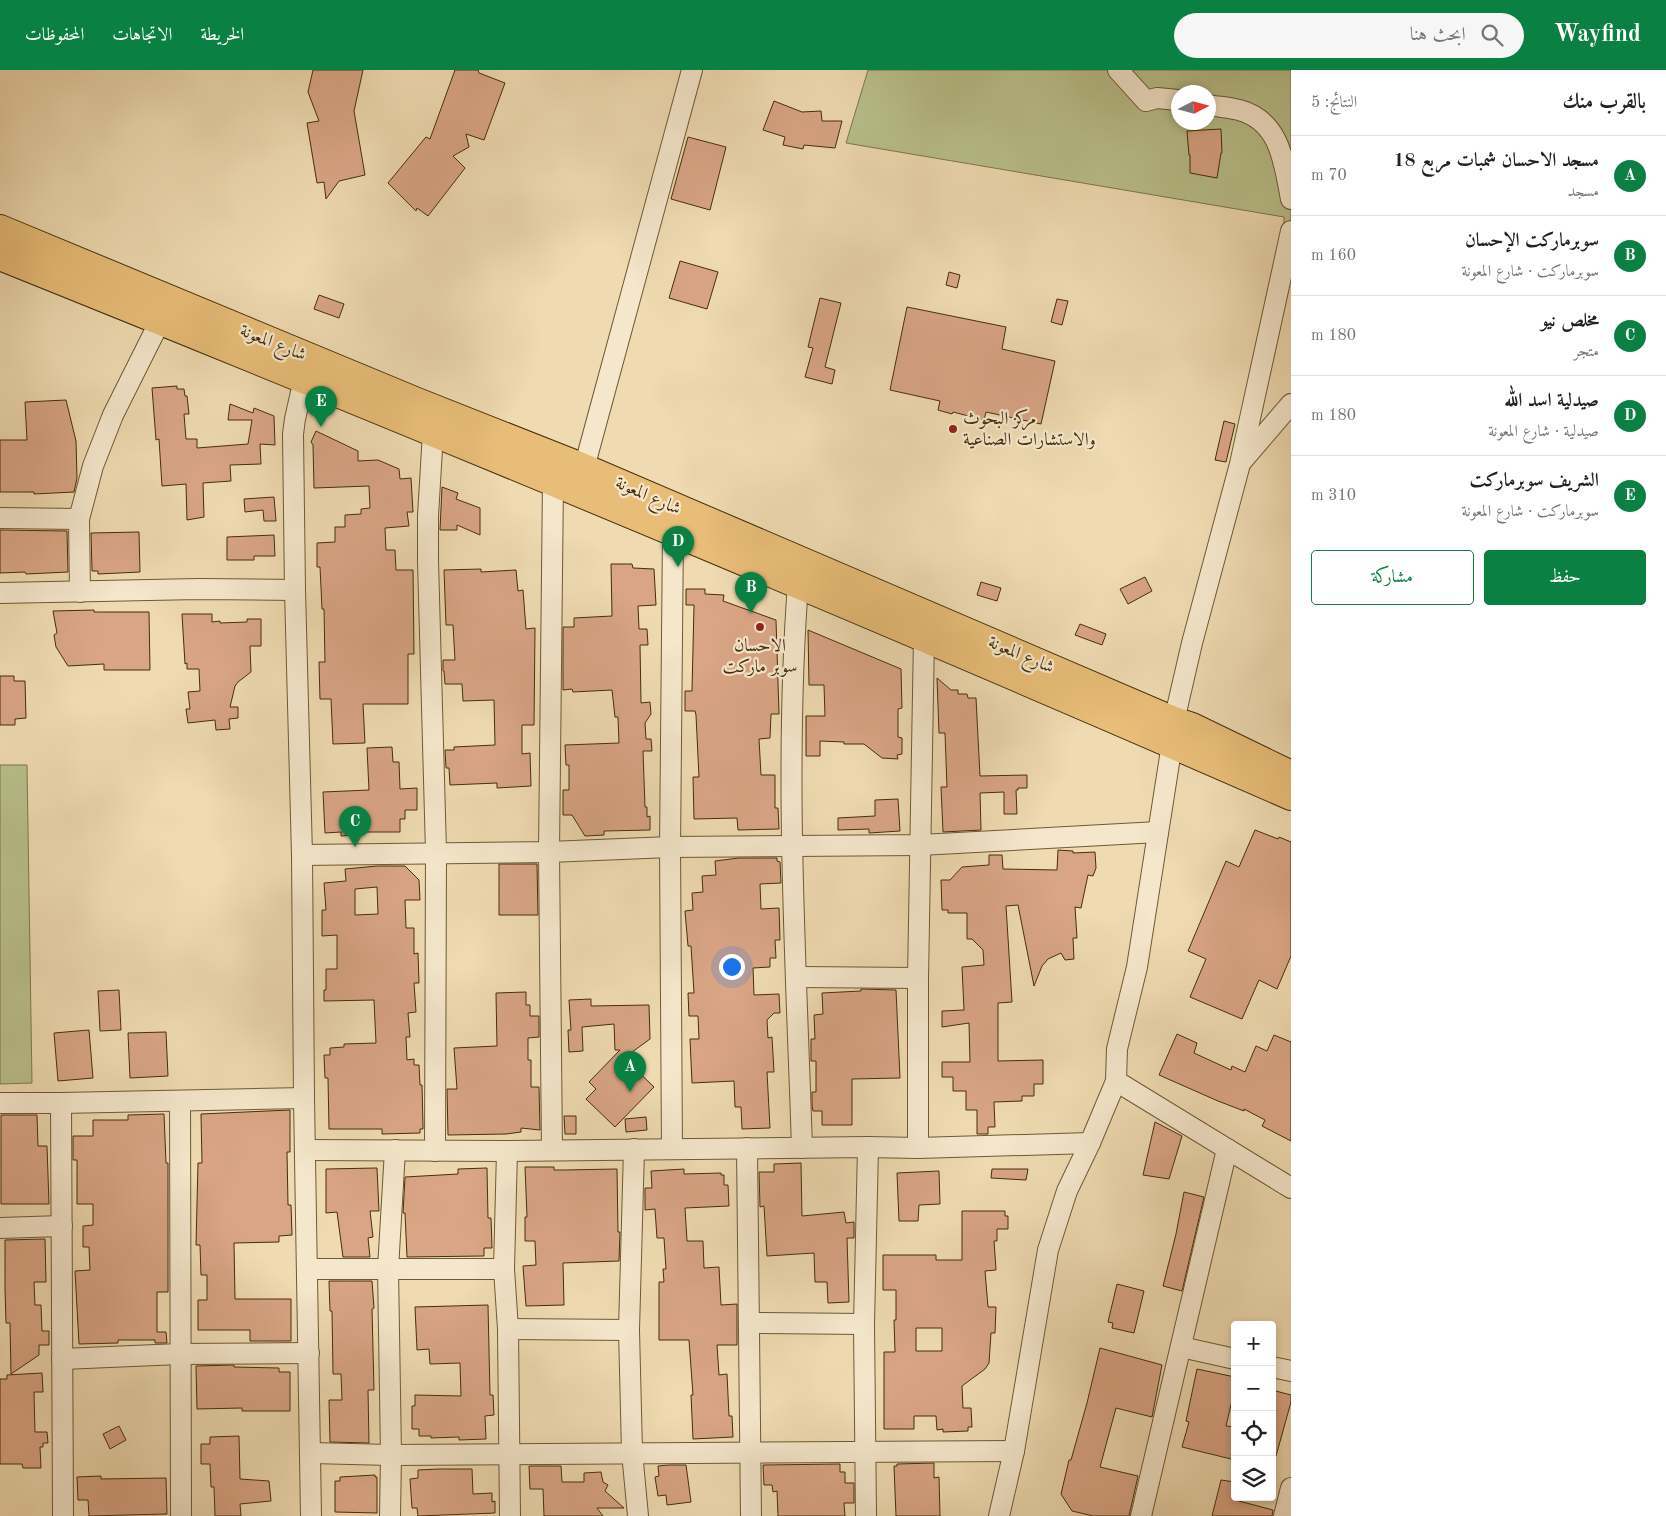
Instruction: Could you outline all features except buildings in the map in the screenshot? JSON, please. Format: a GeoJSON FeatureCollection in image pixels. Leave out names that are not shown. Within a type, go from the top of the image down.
{"type":"FeatureCollection","features":[{"type":"Feature","properties":{"kind":"highway","name":"شارع المعونة"},"geometry":{"type":"LineString","coordinates":[[0,229],[451,416],[584,468],[1173,732],[1291,796]]}},
{"type":"Feature","properties":{"kind":"highway","name":"شارع المعونة"},"geometry":{"type":"LineString","coordinates":[[0,256],[554,481],[924,637],[1173,732],[1192,727],[1291,775]]}},
{"type":"Feature","properties":{"kind":"street"},"geometry":{"type":"LineString","coordinates":[[584,468],[692,70]]}},
{"type":"Feature","properties":{"kind":"street"},"geometry":{"type":"LineString","coordinates":[[1118,70],[1146,101],[1157,98],[1171,99]]}},
{"type":"Feature","properties":{"kind":"street"},"geometry":{"type":"LineString","coordinates":[[1216,106],[1241,110],[1254,116],[1274,135],[1284,164],[1291,199]]}},
{"type":"Feature","properties":{"kind":"street"},"geometry":{"type":"LineString","coordinates":[[999,1516],[1014,1451],[1048,1250],[1067,1191],[1116,1081],[1117,1049],[1137,968],[1173,732],[1192,643],[1240,464],[1291,231]]}},
{"type":"Feature","properties":{"kind":"street"},"geometry":{"type":"LineString","coordinates":[[80,592],[79,519],[93,466],[105,433],[160,321]]}},
{"type":"Feature","properties":{"kind":"street"},"geometry":{"type":"LineString","coordinates":[[304,379],[293,434],[302,855],[311,1516]]}},
{"type":"Feature","properties":{"kind":"street"},"geometry":{"type":"LineString","coordinates":[[1240,464],[1291,404]]}},
{"type":"Feature","properties":{"kind":"street"},"geometry":{"type":"LineString","coordinates":[[433,432],[428,516],[428,561],[436,852],[435,1151]]}},
{"type":"Feature","properties":{"kind":"street"},"geometry":{"type":"LineString","coordinates":[[552,1150],[549,852],[554,481]]}},
{"type":"Feature","properties":{"kind":"street"},"geometry":{"type":"LineString","coordinates":[[0,518],[79,519]]}},
{"type":"Feature","properties":{"kind":"street"},"geometry":{"type":"LineString","coordinates":[[672,1149],[670,847],[673,532]]}},
{"type":"Feature","properties":{"kind":"street"},"geometry":{"type":"LineString","coordinates":[[798,584],[794,660],[792,846],[802,1148]]}},
{"type":"Feature","properties":{"kind":"street"},"geometry":{"type":"LineString","coordinates":[[0,592],[199,589],[295,590]]}},
{"type":"Feature","properties":{"kind":"street"},"geometry":{"type":"LineString","coordinates":[[918,1148],[918,978],[924,637]]}},
{"type":"Feature","properties":{"kind":"street"},"geometry":{"type":"LineString","coordinates":[[302,855],[920,844],[1158,832]]}},
{"type":"Feature","properties":{"kind":"street"},"geometry":{"type":"LineString","coordinates":[[797,977],[918,978]]}},
{"type":"Feature","properties":{"kind":"street"},"geometry":{"type":"LineString","coordinates":[[1116,1081],[1291,1188]]}},
{"type":"Feature","properties":{"kind":"street"},"geometry":{"type":"LineString","coordinates":[[0,1103],[304,1098]]}},
{"type":"Feature","properties":{"kind":"street"},"geometry":{"type":"LineString","coordinates":[[180,1101],[181,1516]]}},
{"type":"Feature","properties":{"kind":"street"},"geometry":{"type":"LineString","coordinates":[[61,1103],[63,1516]]}},
{"type":"Feature","properties":{"kind":"street"},"geometry":{"type":"LineString","coordinates":[[305,1150],[507,1151],[918,1148],[1090,1143]]}},
{"type":"Feature","properties":{"kind":"street"},"geometry":{"type":"LineString","coordinates":[[866,1516],[864,1324],[868,1147]]}},
{"type":"Feature","properties":{"kind":"street"},"geometry":{"type":"LineString","coordinates":[[747,1148],[751,1516]]}},
{"type":"Feature","properties":{"kind":"street"},"geometry":{"type":"LineString","coordinates":[[634,1149],[629,1330],[632,1452],[638,1516]]}},
{"type":"Feature","properties":{"kind":"street"},"geometry":{"type":"LineString","coordinates":[[1141,1516],[1227,1149]]}},
{"type":"Feature","properties":{"kind":"street"},"geometry":{"type":"LineString","coordinates":[[390,1516],[388,1269],[395,1150]]}},
{"type":"Feature","properties":{"kind":"street"},"geometry":{"type":"LineString","coordinates":[[507,1151],[504,1268],[508,1329],[510,1516]]}},
{"type":"Feature","properties":{"kind":"street"},"geometry":{"type":"LineString","coordinates":[[0,1228],[62,1226]]}},
{"type":"Feature","properties":{"kind":"street"},"geometry":{"type":"LineString","coordinates":[[307,1269],[504,1268]]}},
{"type":"Feature","properties":{"kind":"street"},"geometry":{"type":"LineString","coordinates":[[750,1323],[864,1324]]}},
{"type":"Feature","properties":{"kind":"street"},"geometry":{"type":"LineString","coordinates":[[508,1329],[629,1330]]}},
{"type":"Feature","properties":{"kind":"street"},"geometry":{"type":"LineString","coordinates":[[1181,1347],[1231,1357]]}},
{"type":"Feature","properties":{"kind":"street"},"geometry":{"type":"LineString","coordinates":[[62,1359],[180,1354],[309,1353]]}},
{"type":"Feature","properties":{"kind":"street"},"geometry":{"type":"LineString","coordinates":[[1276,1367],[1291,1370]]}},
{"type":"Feature","properties":{"kind":"street"},"geometry":{"type":"LineString","coordinates":[[311,1453],[391,1455],[1014,1451]]}},
{"type":"Feature","properties":{"kind":"street"},"geometry":{"type":"LineString","coordinates":[[1284,1516],[1291,1488]]}},
{"type":"Feature","properties":{"kind":"green space"},"geometry":{"type":"Polygon","coordinates":[[[868,70],[1291,70],[1291,273],[1283,272],[1284,217],[846,143],[868,70]]]}},
{"type":"Feature","properties":{"kind":"green space"},"geometry":{"type":"Polygon","coordinates":[[[0,765],[27,765],[32,1083],[0,1084],[0,765]]]}},
{"type":"Feature","properties":{"kind":"place","name":"الشريف سوبرماركت"},"geometry":{"type":"Point","coordinates":[321,427]}},
{"type":"Feature","properties":{"kind":"place","name":"مركز البحوث والاستشارات الصناعية"},"geometry":{"type":"Point","coordinates":[953,429]}},
{"type":"Feature","properties":{"kind":"place","name":"صيدلية اسد الله"},"geometry":{"type":"Point","coordinates":[678,567]}},
{"type":"Feature","properties":{"kind":"place","name":"سوبرماركت الإحسان"},"geometry":{"type":"Point","coordinates":[751,613]}},
{"type":"Feature","properties":{"kind":"place","name":"الاحسان سوبر ماركت"},"geometry":{"type":"Point","coordinates":[760,627]}},
{"type":"Feature","properties":{"kind":"place","name":"مخلص نيو"},"geometry":{"type":"Point","coordinates":[355,847]}},
{"type":"Feature","properties":{"kind":"place","name":"مسجد الاحسان شمبات مربع 18"},"geometry":{"type":"Point","coordinates":[630,1092]}}]}
